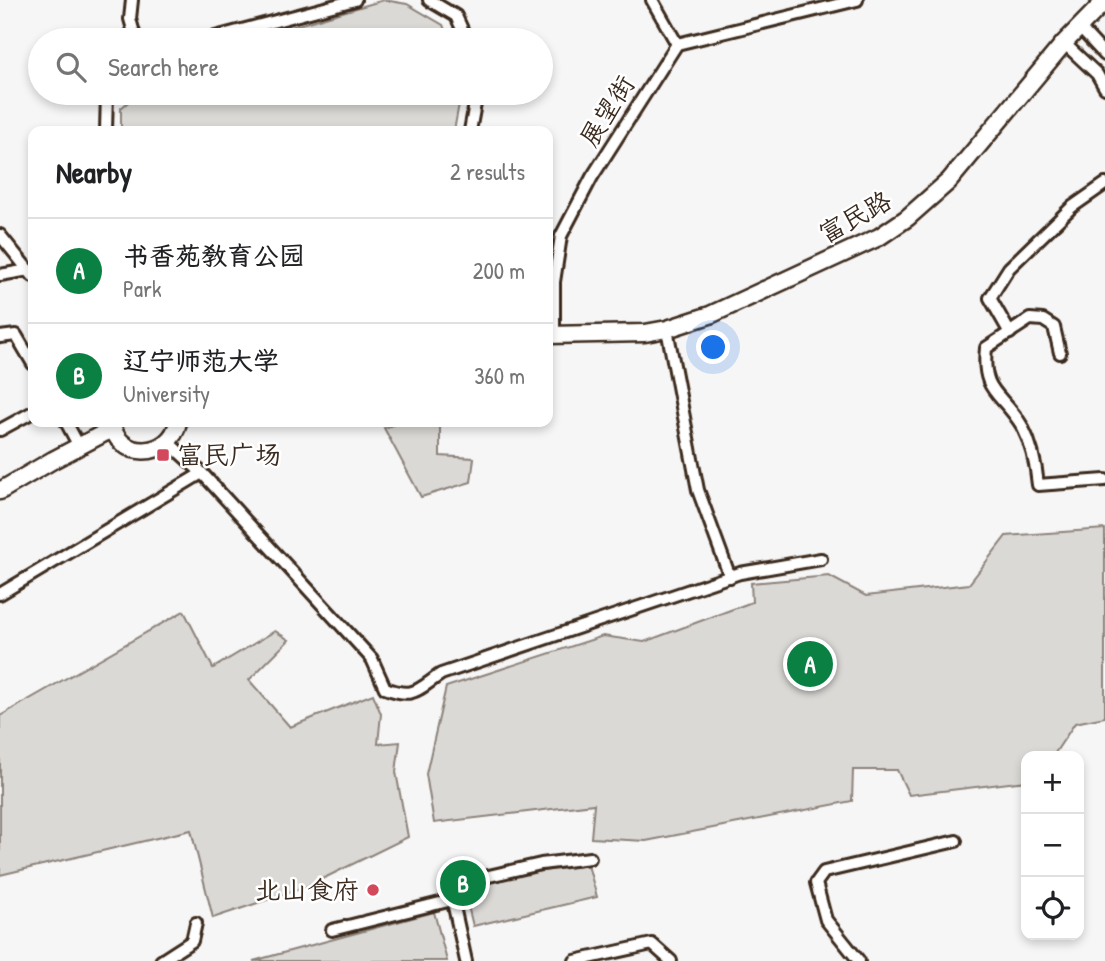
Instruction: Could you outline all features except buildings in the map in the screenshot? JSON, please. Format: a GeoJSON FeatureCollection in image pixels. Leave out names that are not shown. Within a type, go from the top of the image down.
{"type":"FeatureCollection","features":[{"type":"Feature","properties":{"kind":"street"},"geometry":{"type":"LineString","coordinates":[[132,0],[130,19],[133,28]]}},
{"type":"Feature","properties":{"kind":"street"},"geometry":{"type":"LineString","coordinates":[[249,28],[355,0]]}},
{"type":"Feature","properties":{"kind":"street"},"geometry":{"type":"LineString","coordinates":[[429,0],[456,16],[462,28]]}},
{"type":"Feature","properties":{"kind":"street"},"geometry":{"type":"LineString","coordinates":[[449,12],[455,0]]}},
{"type":"Feature","properties":{"kind":"street"},"geometry":{"type":"LineString","coordinates":[[652,0],[677,44],[857,0]]}},
{"type":"Feature","properties":{"kind":"street","name":"富民路"},"geometry":{"type":"LineString","coordinates":[[553,335],[645,333],[667,329],[710,315],[867,243],[906,218],[967,162],[1064,43],[1104,1]]}},
{"type":"Feature","properties":{"kind":"street"},"geometry":{"type":"LineString","coordinates":[[1079,27],[1105,55]]}},
{"type":"Feature","properties":{"kind":"street"},"geometry":{"type":"LineString","coordinates":[[1064,43],[1097,74],[1105,88]]}},
{"type":"Feature","properties":{"kind":"street","name":"展望街"},"geometry":{"type":"LineString","coordinates":[[553,300],[561,236],[592,177],[677,44]]}},
{"type":"Feature","properties":{"kind":"street"},"geometry":{"type":"LineString","coordinates":[[106,126],[107,105]]}},
{"type":"Feature","properties":{"kind":"street"},"geometry":{"type":"LineString","coordinates":[[471,126],[475,105]]}},
{"type":"Feature","properties":{"kind":"street"},"geometry":{"type":"LineString","coordinates":[[1010,332],[990,298],[1009,268],[1072,207],[1105,184]]}},
{"type":"Feature","properties":{"kind":"street"},"geometry":{"type":"LineString","coordinates":[[0,235],[28,269]]}},
{"type":"Feature","properties":{"kind":"street"},"geometry":{"type":"LineString","coordinates":[[0,275],[28,273]]}},
{"type":"Feature","properties":{"kind":"street"},"geometry":{"type":"LineString","coordinates":[[1060,353],[1054,327],[1043,320],[1030,319],[986,348],[984,367],[988,384],[1021,424],[1035,455],[1038,485],[1105,480]]}},
{"type":"Feature","properties":{"kind":"street"},"geometry":{"type":"LineString","coordinates":[[667,329],[698,490],[730,577]]}},
{"type":"Feature","properties":{"kind":"street"},"geometry":{"type":"LineString","coordinates":[[0,337],[16,335],[28,355]]}},
{"type":"Feature","properties":{"kind":"street"},"geometry":{"type":"LineString","coordinates":[[0,430],[28,415]]}},
{"type":"Feature","properties":{"kind":"street"},"geometry":{"type":"LineString","coordinates":[[69,427],[79,446]]}},
{"type":"Feature","properties":{"kind":"street"},"geometry":{"type":"LineString","coordinates":[[0,491],[109,427]]}},
{"type":"Feature","properties":{"kind":"street"},"geometry":{"type":"LineString","coordinates":[[113,427],[121,442],[139,451],[160,448],[174,435],[176,427]]}},
{"type":"Feature","properties":{"kind":"street"},"geometry":{"type":"LineString","coordinates":[[168,442],[202,473],[372,659],[385,688],[402,695],[416,691],[441,674],[730,577],[821,559]]}},
{"type":"Feature","properties":{"kind":"street"},"geometry":{"type":"LineString","coordinates":[[0,594],[202,473]]}},
{"type":"Feature","properties":{"kind":"street"},"geometry":{"type":"LineString","coordinates":[[859,961],[826,920],[816,883],[824,872],[956,841]]}},
{"type":"Feature","properties":{"kind":"street"},"geometry":{"type":"LineString","coordinates":[[466,961],[452,900],[451,889],[454,884],[541,864],[590,858]]}},
{"type":"Feature","properties":{"kind":"street"},"geometry":{"type":"LineString","coordinates":[[332,930],[452,900]]}},
{"type":"Feature","properties":{"kind":"street"},"geometry":{"type":"LineString","coordinates":[[161,961],[192,941],[196,923]]}},
{"type":"Feature","properties":{"kind":"street"},"geometry":{"type":"LineString","coordinates":[[575,961],[652,944],[671,961]]}},
{"type":"Feature","properties":{"kind":"shaded area"},"geometry":{"type":"Polygon","coordinates":[[[384,0],[407,4],[444,28],[287,28],[384,0]]]}},
{"type":"Feature","properties":{"kind":"shaded area"},"geometry":{"type":"Polygon","coordinates":[[[125,105],[459,105],[455,126],[121,126],[121,108],[125,105]]]}},
{"type":"Feature","properties":{"kind":"shaded area"},"geometry":{"type":"Polygon","coordinates":[[[440,427],[440,456],[474,458],[471,482],[421,497],[384,428],[440,427]]]}},
{"type":"Feature","properties":{"kind":"shaded area"},"geometry":{"type":"Polygon","coordinates":[[[1105,529],[1105,717],[1075,723],[1056,751],[1021,751],[1021,782],[909,795],[897,770],[853,770],[852,801],[646,841],[591,838],[594,804],[434,823],[426,774],[446,687],[603,636],[644,642],[752,602],[751,583],[829,576],[866,596],[969,584],[1006,536],[1105,529]]]}},
{"type":"Feature","properties":{"kind":"shaded area"},"geometry":{"type":"Polygon","coordinates":[[[184,611],[213,668],[275,631],[289,640],[249,680],[290,727],[373,694],[381,714],[378,744],[400,742],[396,772],[408,837],[308,886],[213,918],[191,830],[0,875],[0,716],[184,611]]]}},
{"type":"Feature","properties":{"kind":"shaded area"},"geometry":{"type":"Polygon","coordinates":[[[588,865],[597,897],[473,926],[465,894],[508,878],[588,865]]]}},
{"type":"Feature","properties":{"kind":"shaded area"},"geometry":{"type":"Polygon","coordinates":[[[434,912],[447,961],[253,961],[434,912]]]}},
{"type":"Feature","properties":{"kind":"place","name":"富民广场"},"geometry":{"type":"Point","coordinates":[163,455]}},
{"type":"Feature","properties":{"kind":"place","name":"书香苑教育公园"},"geometry":{"type":"Point","coordinates":[810,664]}},
{"type":"Feature","properties":{"kind":"place","name":"辽宁师范大学"},"geometry":{"type":"Point","coordinates":[463,883]}},
{"type":"Feature","properties":{"kind":"place","name":"北山食府"},"geometry":{"type":"Point","coordinates":[373,890]}}]}
